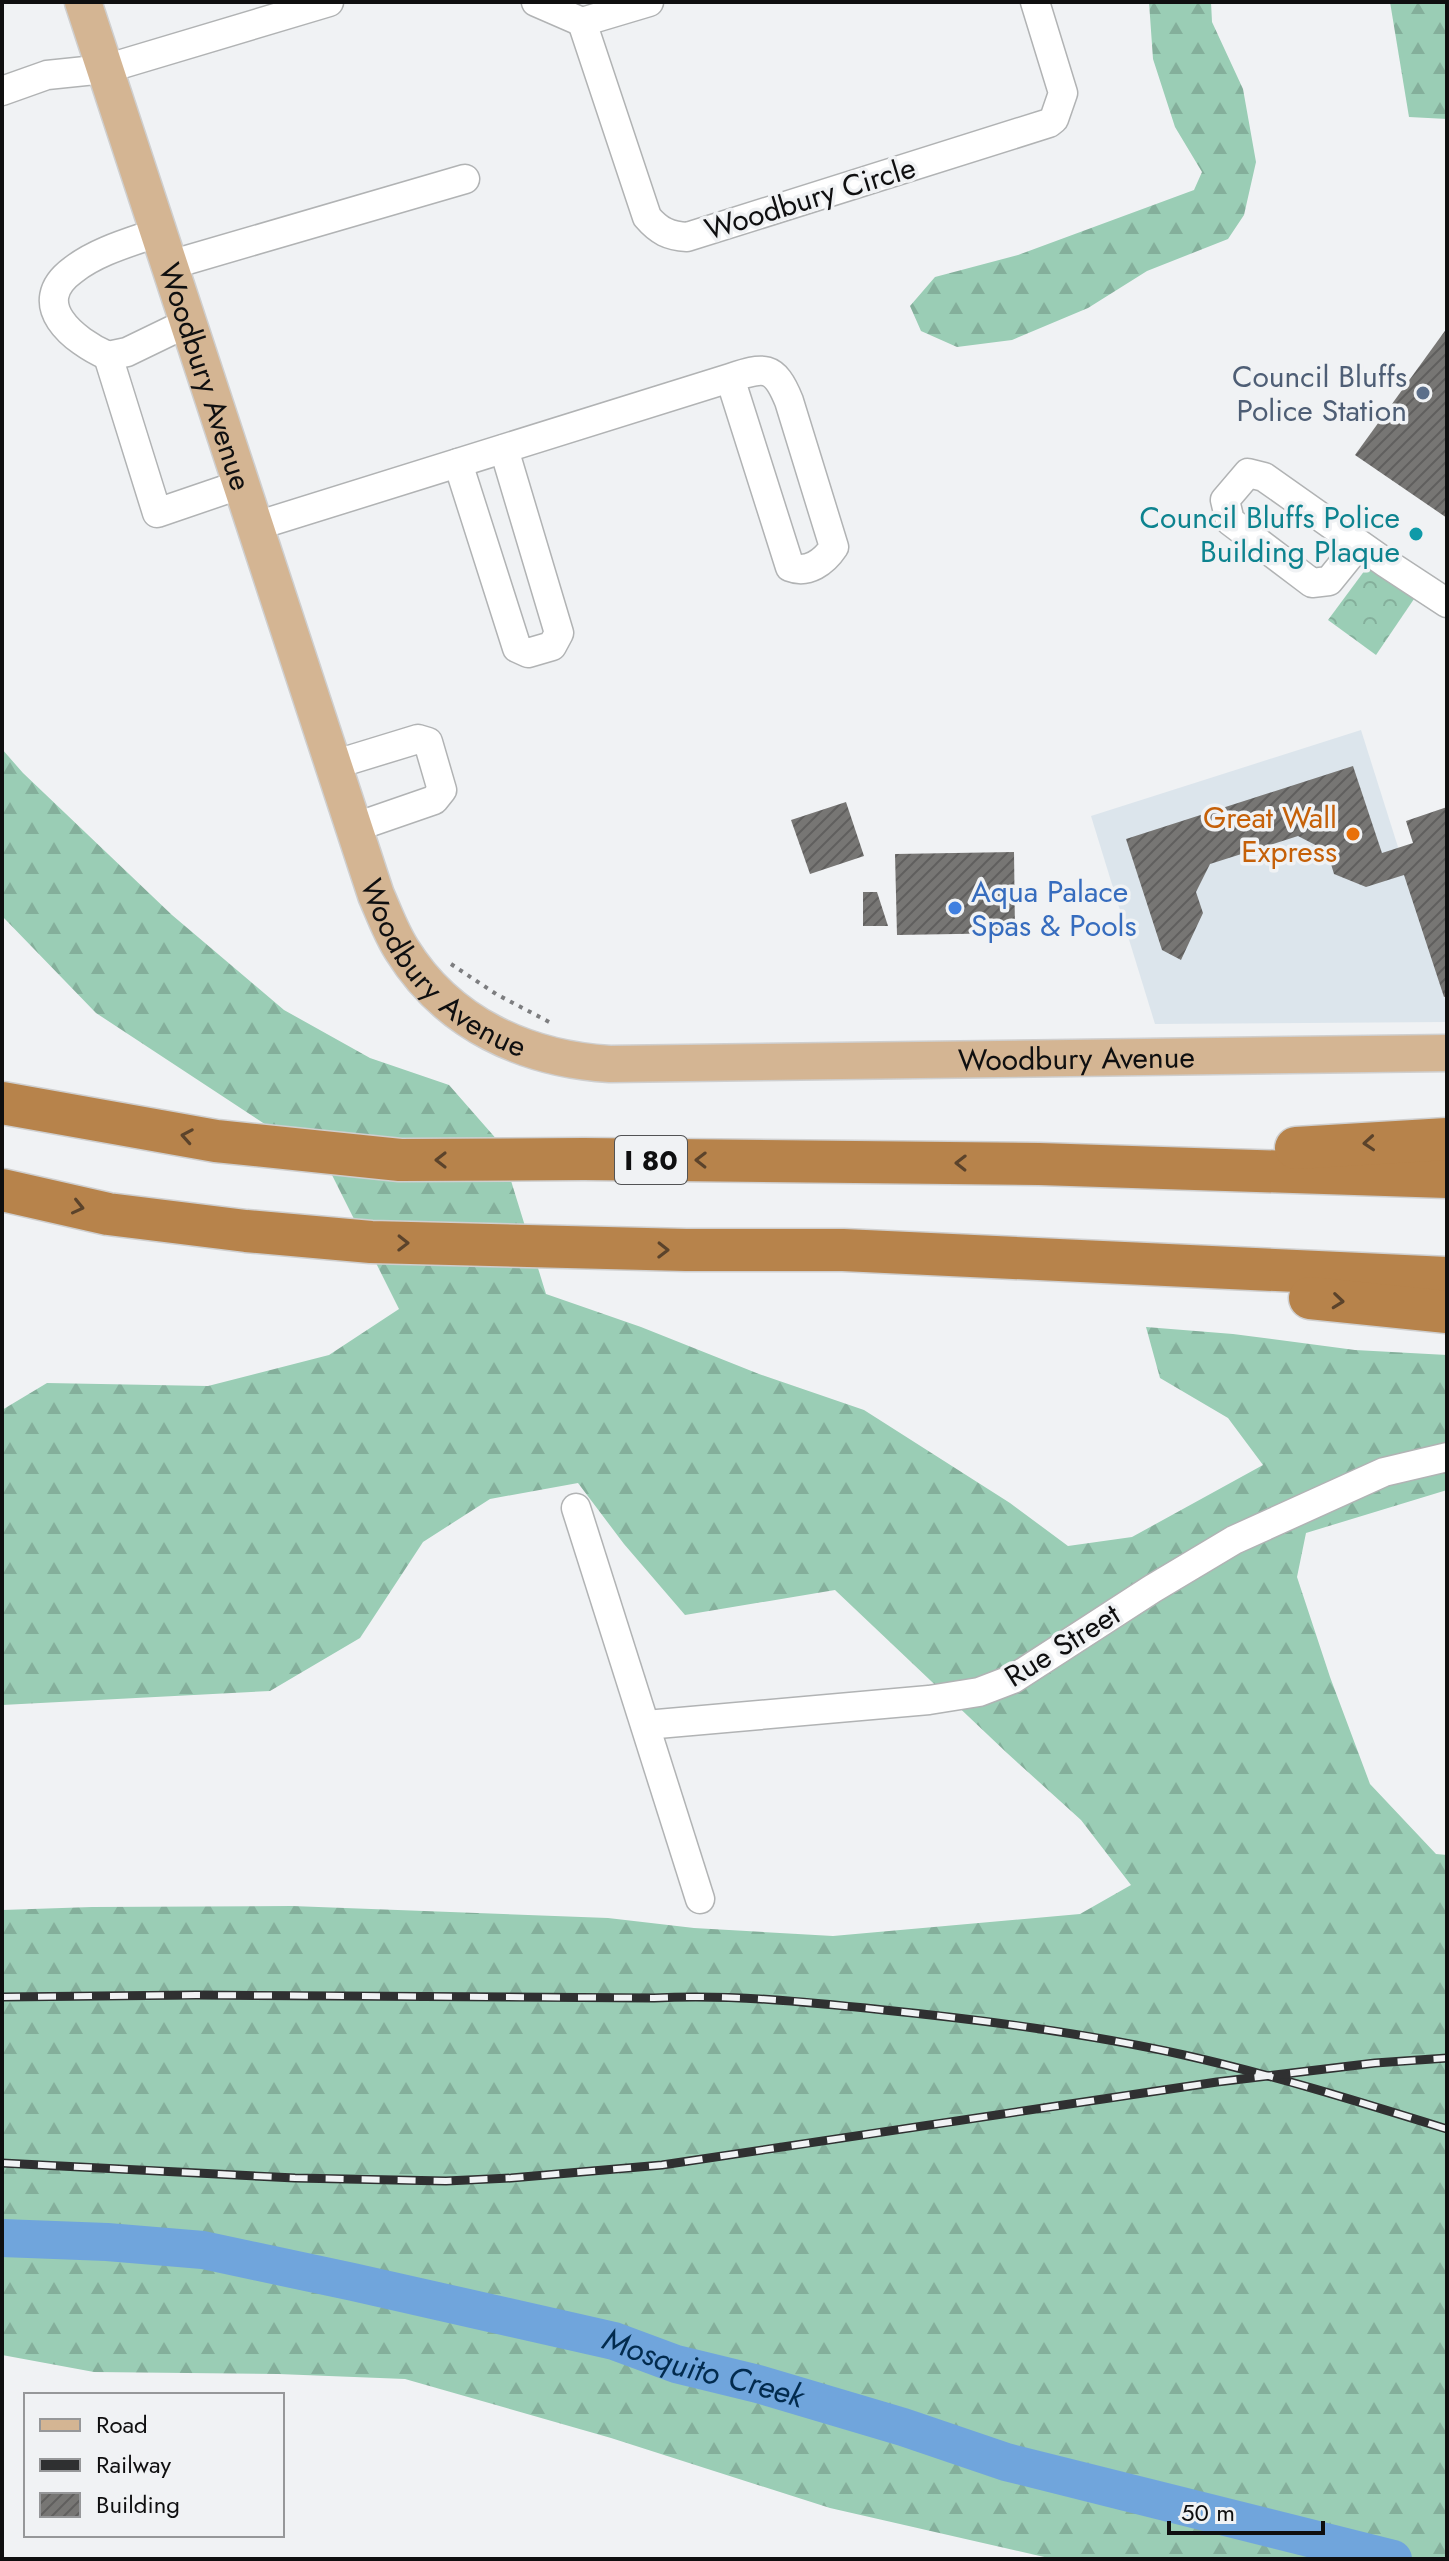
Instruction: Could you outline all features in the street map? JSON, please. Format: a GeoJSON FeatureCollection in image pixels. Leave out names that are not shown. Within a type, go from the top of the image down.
{"type":"FeatureCollection","features":[{"type":"Feature","properties":{"kind":"highway","name":"I 80"},"geometry":{"type":"LineString","coordinates":[[2,1103],[216,1141],[400,1160],[1039,1164],[1447,1177]]}},
{"type":"Feature","properties":{"kind":"highway"},"geometry":{"type":"LineString","coordinates":[[1039,1164],[1447,1139]]}},
{"type":"Feature","properties":{"kind":"highway"},"geometry":{"type":"LineString","coordinates":[[2,1190],[108,1214],[371,1242],[686,1250],[843,1250],[1447,1278]]}},
{"type":"Feature","properties":{"kind":"highway"},"geometry":{"type":"LineString","coordinates":[[843,1250],[1447,1312]]}},
{"type":"Feature","properties":{"kind":"main road","name":"Woodbury Avenue"},"geometry":{"type":"LineString","coordinates":[[83,2],[376,895],[394,936],[415,969],[435,992],[459,1012],[502,1038],[542,1054],[563,1059],[640,1065],[1447,1053]]}},
{"type":"Feature","properties":{"kind":"street"},"geometry":{"type":"LineString","coordinates":[[2,91],[47,75],[105,69],[329,2]]}},
{"type":"Feature","properties":{"kind":"street"},"geometry":{"type":"LineString","coordinates":[[536,2],[582,22],[649,2]]}},
{"type":"Feature","properties":{"kind":"street","name":"Woodbury Circle"},"geometry":{"type":"LineString","coordinates":[[582,22],[647,217],[670,236],[687,237],[1054,119],[1063,93],[1035,2]]}},
{"type":"Feature","properties":{"kind":"street"},"geometry":{"type":"LineString","coordinates":[[189,322],[127,352],[108,356],[83,342],[60,322],[54,303],[57,288],[75,268],[465,179]]}},
{"type":"Feature","properties":{"kind":"street"},"geometry":{"type":"LineString","coordinates":[[108,356],[157,513],[242,484]]}},
{"type":"Feature","properties":{"kind":"street"},"geometry":{"type":"LineString","coordinates":[[256,526],[730,378],[760,369],[773,373],[782,384],[834,547],[823,562],[799,570],[790,567],[730,378]]}},
{"type":"Feature","properties":{"kind":"street"},"geometry":{"type":"LineString","coordinates":[[458,463],[517,648],[528,653],[552,646],[559,633],[504,449]]}},
{"type":"Feature","properties":{"kind":"street"},"geometry":{"type":"LineString","coordinates":[[1359,544],[1329,581],[1312,583],[1230,521],[1225,500],[1248,473],[1264,477],[1447,603]]}},
{"type":"Feature","properties":{"kind":"street"},"geometry":{"type":"LineString","coordinates":[[333,765],[418,739],[428,742],[442,790],[434,800],[353,828]]}},
{"type":"Feature","properties":{"kind":"street","name":"Rue Street"},"geometry":{"type":"LineString","coordinates":[[646,1725],[929,1700],[979,1692],[1013,1679],[1234,1540],[1384,1472],[1447,1457]]}},
{"type":"Feature","properties":{"kind":"street"},"geometry":{"type":"LineString","coordinates":[[576,1508],[700,1899]]}},
{"type":"Feature","properties":{"kind":"path"},"geometry":{"type":"LineString","coordinates":[[450,963],[507,1000],[562,1027]]}},
{"type":"Feature","properties":{"kind":"shaded area"},"geometry":{"type":"Polygon","coordinates":[[[1361,730],[1447,1002],[1447,1022],[1155,1024],[1091,816],[1361,730]]]}},
{"type":"Feature","properties":{"kind":"green space"},"geometry":{"type":"Polygon","coordinates":[[[1149,2],[1211,2],[1212,22],[1243,89],[1256,162],[1244,215],[1228,239],[1147,271],[1088,308],[1012,340],[957,347],[921,331],[910,306],[935,277],[1018,255],[1194,190],[1202,172],[1175,127],[1153,59],[1149,2]]]}},
{"type":"Feature","properties":{"kind":"green space"},"geometry":{"type":"Polygon","coordinates":[[[1390,2],[1447,2],[1447,119],[1409,117],[1390,2]]]}},
{"type":"Feature","properties":{"kind":"green space"},"geometry":{"type":"Polygon","coordinates":[[[1368,566],[1414,599],[1376,655],[1328,620],[1368,566]]]}},
{"type":"Feature","properties":{"kind":"green space"},"geometry":{"type":"Polygon","coordinates":[[[2,749],[23,773],[172,915],[284,1010],[370,1058],[449,1085],[499,1142],[546,1294],[864,1410],[1010,1503],[1068,1546],[1132,1537],[1263,1465],[1228,1418],[1160,1378],[1146,1327],[1233,1334],[1355,1350],[1447,1355],[1447,1490],[1306,1533],[1297,1577],[1370,1784],[1436,1854],[1447,1855],[1447,2559],[1053,2559],[830,2508],[611,2438],[405,2379],[94,2372],[2,2355],[2,1910],[292,1906],[608,1918],[694,1928],[833,1936],[1080,1914],[1131,1885],[1081,1820],[835,1590],[685,1615],[624,1544],[578,1483],[490,1499],[423,1542],[360,1638],[270,1691],[2,1705],[2,1410],[47,1383],[208,1386],[329,1355],[399,1309],[331,1173],[277,1132],[96,1013],[2,916],[2,749]]]}},
{"type":"Feature","properties":{"kind":"building","name":"Council Bluffs Police Station"},"geometry":{"type":"Polygon","coordinates":[[[1447,328],[1447,518],[1355,455],[1447,328]]]}},
{"type":"Feature","properties":{"kind":"building"},"geometry":{"type":"Polygon","coordinates":[[[1353,766],[1382,853],[1413,843],[1406,821],[1447,807],[1447,996],[1444,997],[1404,875],[1366,887],[1334,874],[1327,851],[1298,836],[1210,864],[1196,892],[1203,913],[1181,960],[1162,950],[1126,839],[1353,766]]]}},
{"type":"Feature","properties":{"kind":"building"},"geometry":{"type":"Polygon","coordinates":[[[846,802],[864,856],[810,874],[791,820],[846,802]]]}},
{"type":"Feature","properties":{"kind":"building","name":"Aqua Palace Spas & Pools"},"geometry":{"type":"Polygon","coordinates":[[[1014,852],[1015,933],[897,935],[895,854],[1014,852]]]}},
{"type":"Feature","properties":{"kind":"building"},"geometry":{"type":"Polygon","coordinates":[[[863,892],[877,892],[888,926],[863,926],[863,892]]]}},
{"type":"Feature","properties":{"kind":"waterway","name":"Mosquito Creek"},"geometry":{"type":"LineString","coordinates":[[2,2238],[203,2250],[614,2341],[676,2364],[758,2384],[903,2427],[1006,2462],[1393,2559]]}},
{"type":"Feature","properties":{"kind":"railway"},"geometry":{"type":"LineString","coordinates":[[2,1997],[711,1997],[827,2004],[997,2023],[1147,2047],[1283,2080],[1447,2129]]}},
{"type":"Feature","properties":{"kind":"railway"},"geometry":{"type":"LineString","coordinates":[[2,2163],[295,2178],[446,2181],[511,2178],[662,2165],[1217,2082],[1375,2063],[1447,2058]]}},
{"type":"Feature","properties":{"kind":"place","name":"Council Bluffs Police Station"},"geometry":{"type":"Point","coordinates":[1423,393]}},
{"type":"Feature","properties":{"kind":"place","name":"Council Bluffs Police Building Plaque"},"geometry":{"type":"Point","coordinates":[1416,534]}},
{"type":"Feature","properties":{"kind":"place","name":"Great Wall Express"},"geometry":{"type":"Point","coordinates":[1353,834]}},
{"type":"Feature","properties":{"kind":"place","name":"Aqua Palace Spas & Pools"},"geometry":{"type":"Point","coordinates":[955,908]}}]}
